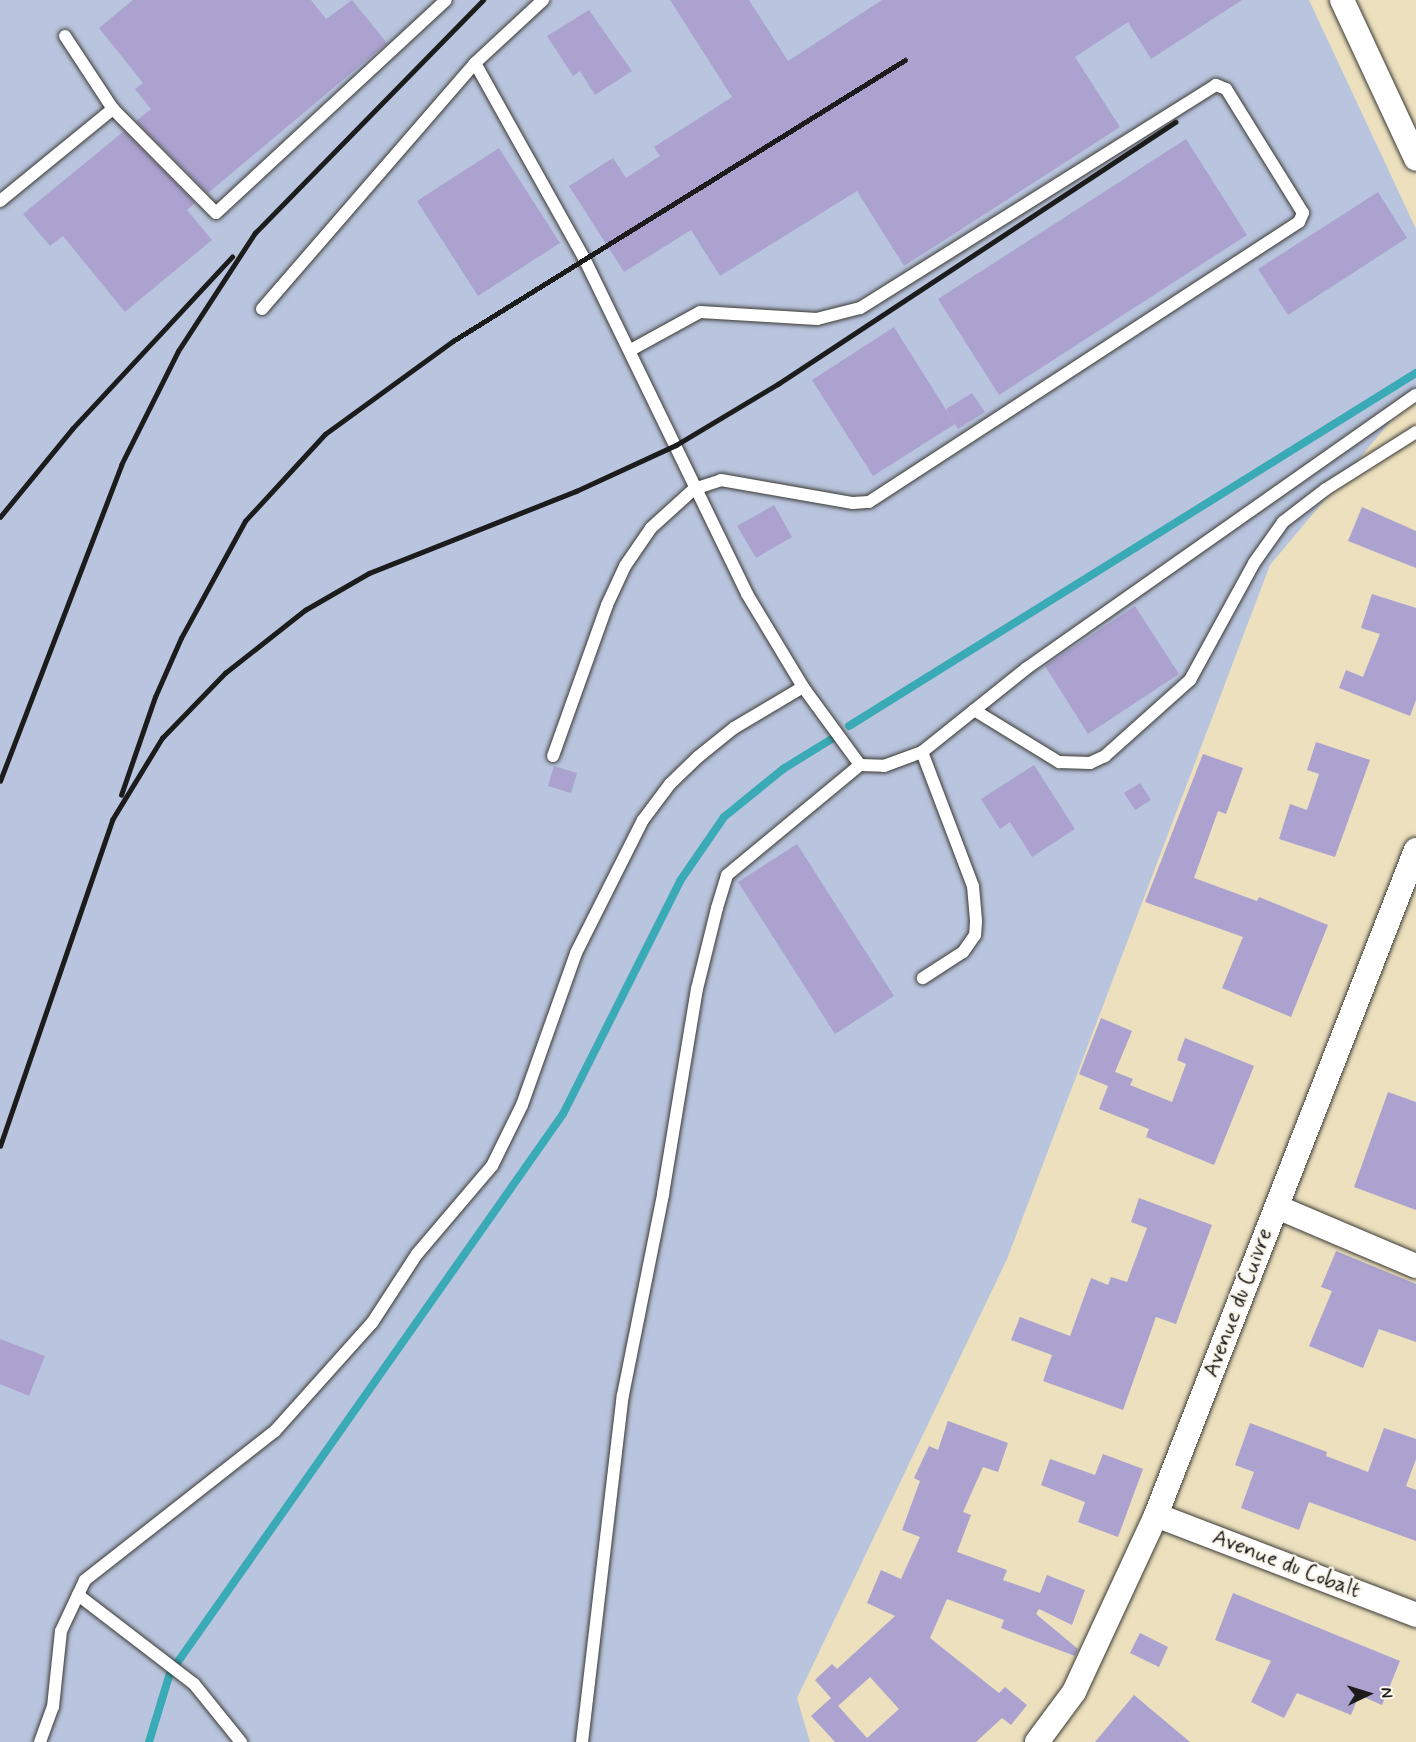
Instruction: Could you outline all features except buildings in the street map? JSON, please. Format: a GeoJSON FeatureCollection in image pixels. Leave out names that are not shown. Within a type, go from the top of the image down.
{"type":"FeatureCollection","features":[{"type":"Feature","properties":{"kind":"street"},"geometry":{"type":"LineString","coordinates":[[1346,3],[1416,159]]}},
{"type":"Feature","properties":{"kind":"street","name":"Avenue du Cuivre"},"geometry":{"type":"LineString","coordinates":[[1037,1742],[1074,1692],[1156,1515],[1416,850]]}},
{"type":"Feature","properties":{"kind":"street"},"geometry":{"type":"LineString","coordinates":[[1277,1207],[1416,1266]]}},
{"type":"Feature","properties":{"kind":"street","name":"Avenue du Cobalt"},"geometry":{"type":"LineString","coordinates":[[1156,1515],[1416,1615]]}},
{"type":"Feature","properties":{"kind":"lane"},"geometry":{"type":"LineString","coordinates":[[65,36],[113,109],[210,211],[219,212],[446,0]]}},
{"type":"Feature","properties":{"kind":"lane"},"geometry":{"type":"LineString","coordinates":[[262,309],[475,63],[543,0]]}},
{"type":"Feature","properties":{"kind":"lane"},"geometry":{"type":"LineString","coordinates":[[475,63],[584,258],[631,350],[694,489],[747,594],[803,687],[860,765]]}},
{"type":"Feature","properties":{"kind":"lane"},"geometry":{"type":"LineString","coordinates":[[554,756],[607,605],[625,566],[651,528],[694,489],[720,480],[853,503],[869,502],[1299,222],[1302,207],[1226,89],[1216,85],[860,308],[817,319],[700,312],[631,350]]}},
{"type":"Feature","properties":{"kind":"lane"},"geometry":{"type":"LineString","coordinates":[[0,201],[113,109]]}},
{"type":"Feature","properties":{"kind":"lane"},"geometry":{"type":"LineString","coordinates":[[582,1742],[623,1395],[663,1194],[697,989],[717,908],[728,875],[860,765],[884,766],[922,752],[1027,668],[1416,395]]}},
{"type":"Feature","properties":{"kind":"lane"},"geometry":{"type":"LineString","coordinates":[[974,710],[1059,762],[1090,763],[1105,756],[1190,680],[1254,563],[1283,522],[1326,489],[1416,432]]}},
{"type":"Feature","properties":{"kind":"lane"},"geometry":{"type":"LineString","coordinates":[[40,1742],[53,1707],[61,1631],[85,1580],[275,1431],[372,1323],[417,1254],[492,1166],[522,1105],[576,953],[643,820],[670,784],[707,749],[775,701],[803,687]]}},
{"type":"Feature","properties":{"kind":"lane"},"geometry":{"type":"LineString","coordinates":[[922,752],[973,886],[976,922],[975,934],[963,952],[923,978]]}},
{"type":"Feature","properties":{"kind":"lane"},"geometry":{"type":"LineString","coordinates":[[78,1595],[194,1684],[241,1742]]}},
{"type":"Feature","properties":{"kind":"shaded area"},"geometry":{"type":"Polygon","coordinates":[[[0,0],[1309,0],[1416,229],[1416,391],[1270,565],[1007,1259],[797,1698],[810,1742],[0,1742],[0,0]]]}},
{"type":"Feature","properties":{"kind":"waterway"},"geometry":{"type":"LineString","coordinates":[[849,726],[1416,373]]}},
{"type":"Feature","properties":{"kind":"waterway"},"geometry":{"type":"LineString","coordinates":[[149,1742],[170,1673],[563,1114],[680,881],[724,817],[783,769],[838,735]]}},
{"type":"Feature","properties":{"kind":"railway"},"geometry":{"type":"LineString","coordinates":[[0,781],[121,465],[178,351],[255,233],[483,0]]}},
{"type":"Feature","properties":{"kind":"railway"},"geometry":{"type":"LineString","coordinates":[[121,795],[155,697],[181,638],[245,521],[325,434],[453,341],[905,60]]}},
{"type":"Feature","properties":{"kind":"railway"},"geometry":{"type":"LineString","coordinates":[[0,1146],[112,820],[162,738],[225,673],[305,610],[369,573],[576,491],[676,445],[778,384],[1175,122]]}},
{"type":"Feature","properties":{"kind":"railway"},"geometry":{"type":"LineString","coordinates":[[0,517],[72,429],[232,257]]}}]}
